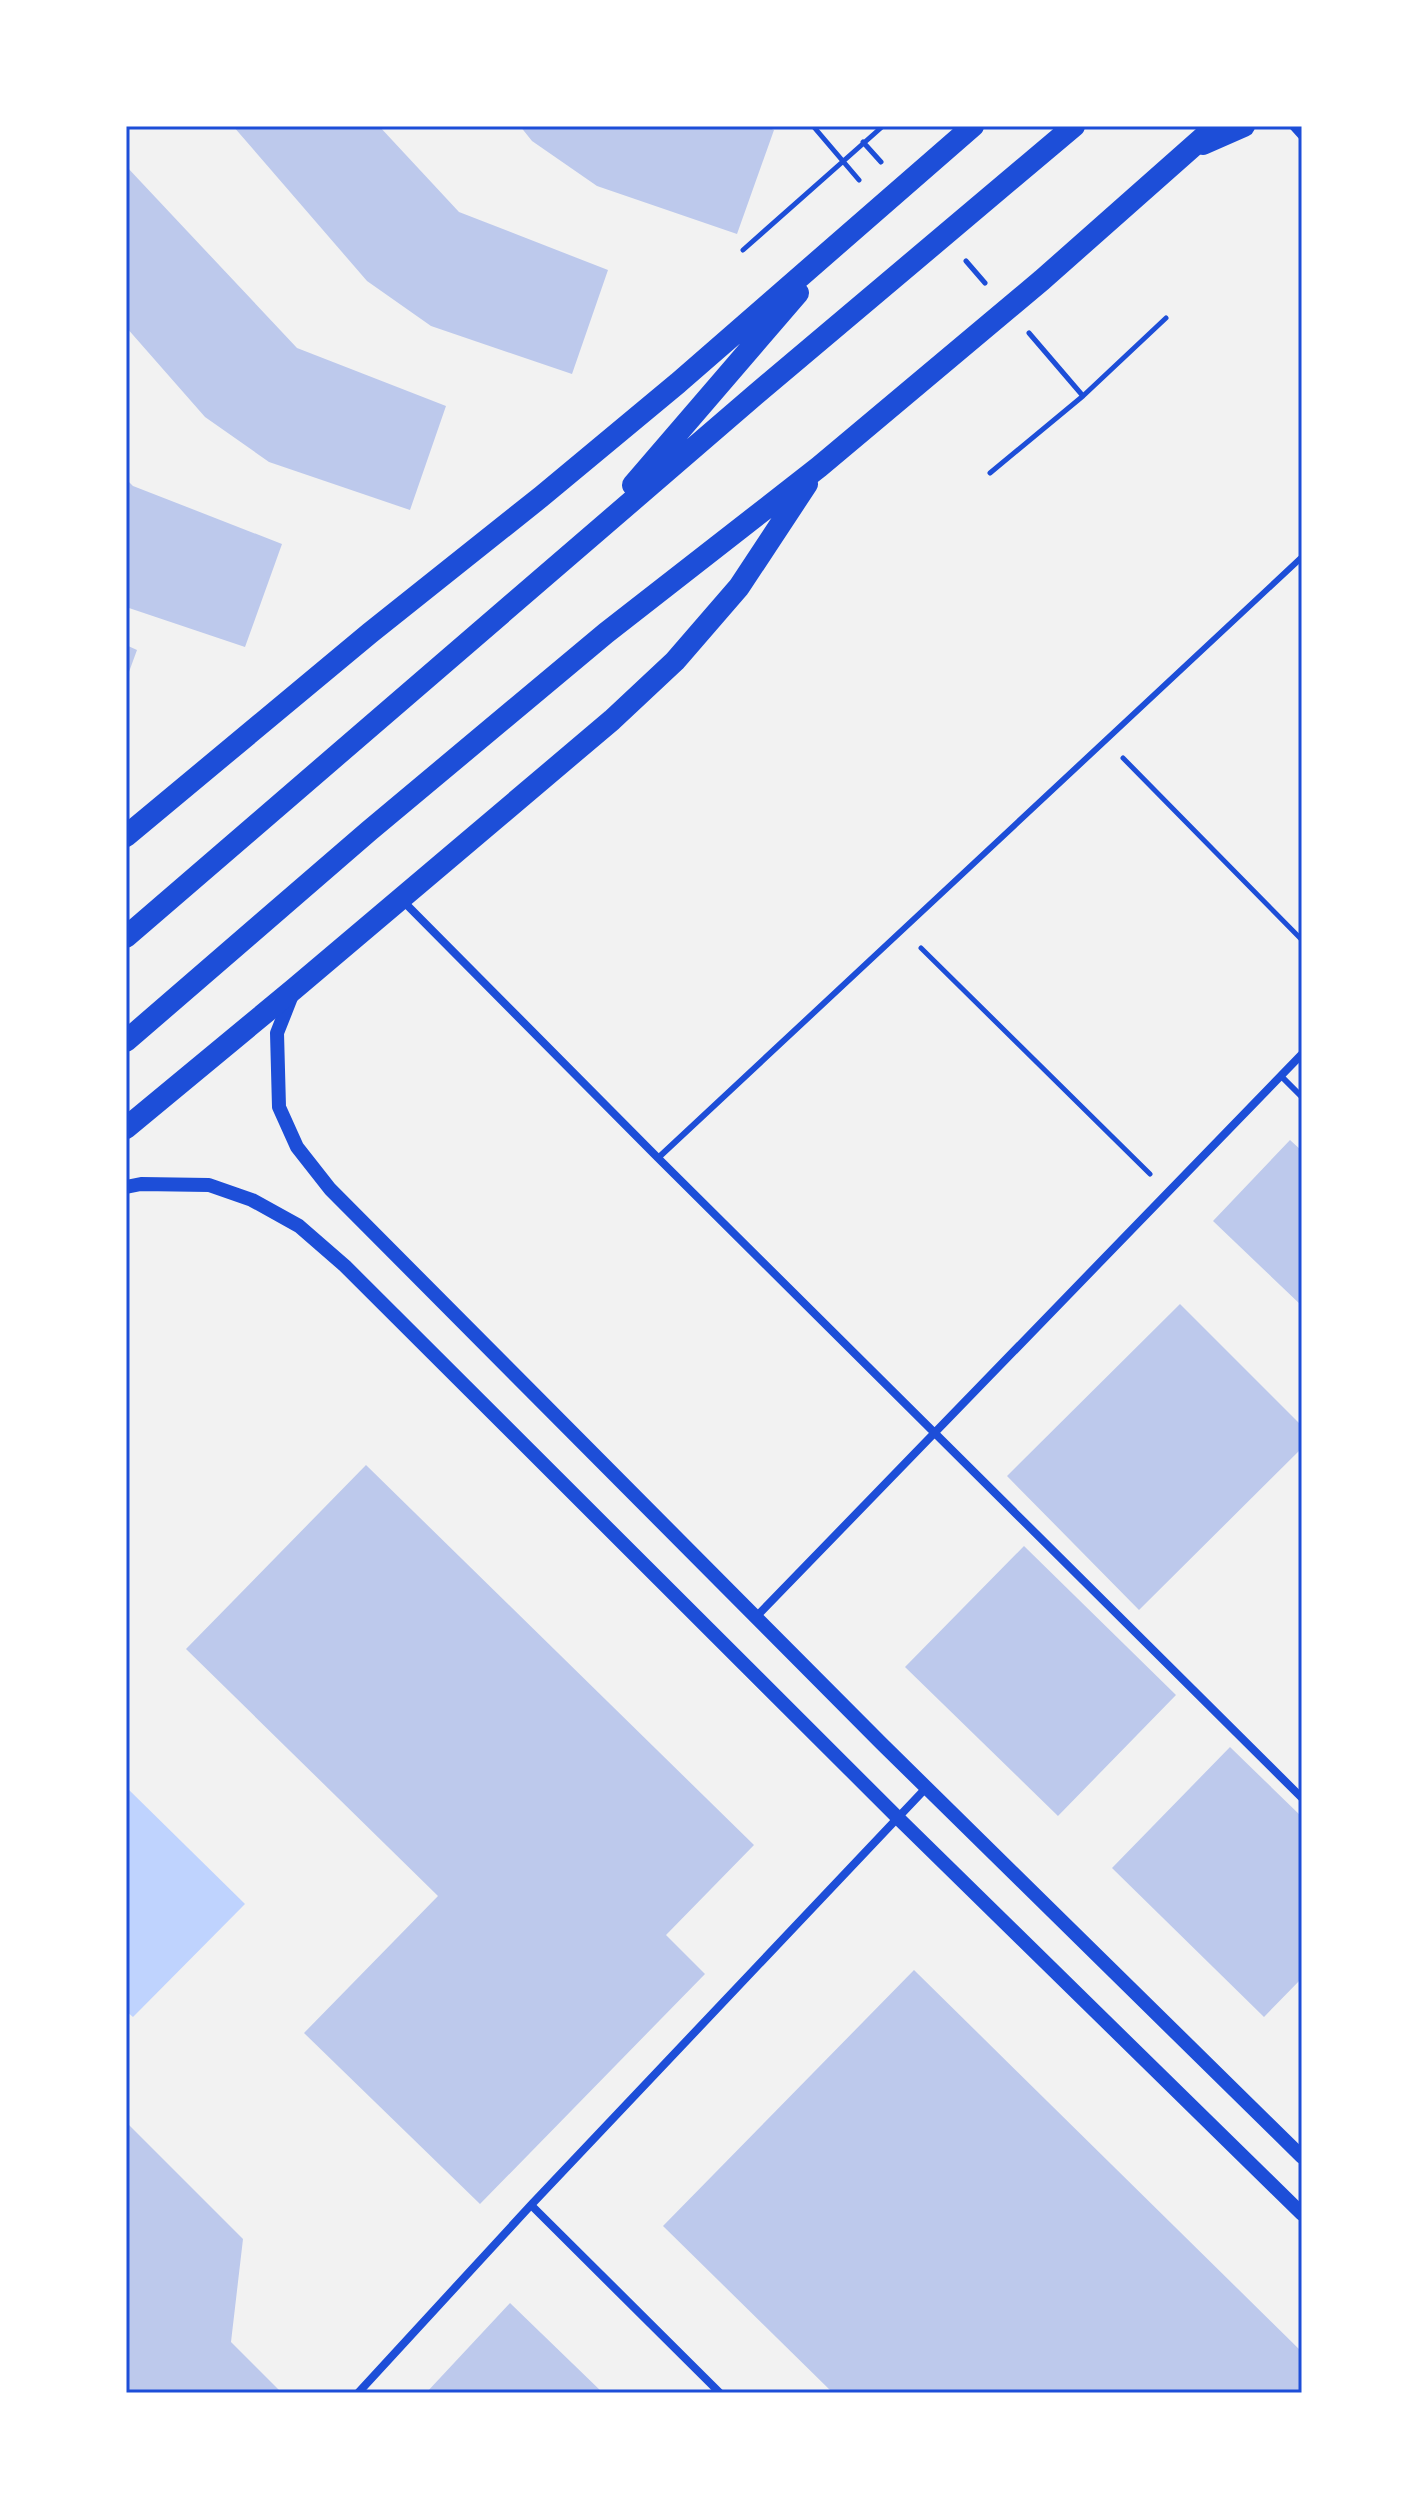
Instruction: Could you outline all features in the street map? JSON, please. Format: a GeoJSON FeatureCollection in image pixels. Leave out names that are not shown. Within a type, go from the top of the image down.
{"type":"FeatureCollection","features":[{"type":"Feature","properties":{"kind":"highway"},"geometry":{"type":"LineString","coordinates":[[126,836],[564,477],[973,126]]}},
{"type":"Feature","properties":{"kind":"highway"},"geometry":{"type":"LineString","coordinates":[[126,937],[879,288],[1074,126]]}},
{"type":"Feature","properties":{"kind":"highway"},"geometry":{"type":"LineString","coordinates":[[126,1041],[369,831],[606,633],[819,467],[1042,280],[1216,126]]}},
{"type":"Feature","properties":{"kind":"highway"},"geometry":{"type":"LineString","coordinates":[[1187,151],[1244,126]]}},
{"type":"Feature","properties":{"kind":"highway"},"geometry":{"type":"LineString","coordinates":[[584,543],[849,234]]}},
{"type":"Feature","properties":{"kind":"highway"},"geometry":{"type":"LineString","coordinates":[[126,1128],[612,720],[675,661],[739,587],[819,467]]}},
{"type":"Feature","properties":{"kind":"street"},"geometry":{"type":"LineString","coordinates":[[1293,126],[1302,136]]}},
{"type":"Feature","properties":{"kind":"street"},"geometry":{"type":"LineString","coordinates":[[401,898],[1302,1798]]}},
{"type":"Feature","properties":{"kind":"street"},"geometry":{"type":"LineString","coordinates":[[294,989],[277,1033],[279,1107],[297,1147],[330,1189],[926,1788],[1302,2157]]}},
{"type":"Feature","properties":{"kind":"street"},"geometry":{"type":"LineString","coordinates":[[756,1617],[1302,1054]]}},
{"type":"Feature","properties":{"kind":"street"},"geometry":{"type":"LineString","coordinates":[[126,1187],[141,1184],[209,1185],[252,1200],[299,1226],[345,1266],[898,1818],[1302,2214]]}},
{"type":"Feature","properties":{"kind":"street"},"geometry":{"type":"LineString","coordinates":[[358,2393],[531,2205],[926,1788]]}},
{"type":"Feature","properties":{"kind":"street"},"geometry":{"type":"LineString","coordinates":[[531,2205],[720,2393]]}},
{"type":"Feature","properties":{"kind":"lane"},"geometry":{"type":"LineString","coordinates":[[658,1158],[1302,557]]}},
{"type":"Feature","properties":{"kind":"lane"},"geometry":{"type":"LineString","coordinates":[[1281,1076],[1302,1097]]}},
{"type":"Feature","properties":{"kind":"path"},"geometry":{"type":"LineString","coordinates":[[813,126],[881,206]]}},
{"type":"Feature","properties":{"kind":"path"},"geometry":{"type":"LineString","coordinates":[[743,250],[883,126]]}},
{"type":"Feature","properties":{"kind":"path"},"geometry":{"type":"LineString","coordinates":[[863,142],[884,166]]}},
{"type":"Feature","properties":{"kind":"path"},"geometry":{"type":"LineString","coordinates":[[957,251],[989,287]]}},
{"type":"Feature","properties":{"kind":"path"},"geometry":{"type":"LineString","coordinates":[[990,473],[1083,396],[1166,318]]}},
{"type":"Feature","properties":{"kind":"path"},"geometry":{"type":"LineString","coordinates":[[1020,323],[1083,396]]}},
{"type":"Feature","properties":{"kind":"path"},"geometry":{"type":"LineString","coordinates":[[1106,740],[1302,940]]}},
{"type":"Feature","properties":{"kind":"path"},"geometry":{"type":"LineString","coordinates":[[903,930],[1168,1192]]}},
{"type":"Feature","properties":{"kind":"water"},"geometry":{"type":"Polygon","coordinates":[[[126,1787],[245,1904],[133,2017],[126,2011],[126,1787]]]}},
{"type":"Feature","properties":{"kind":"building"},"geometry":{"type":"Polygon","coordinates":[[[233,126],[379,126],[459,212],[608,270],[572,374],[431,326],[367,281],[233,126]]]}},
{"type":"Feature","properties":{"kind":"building"},"geometry":{"type":"Polygon","coordinates":[[[520,126],[765,126],[774,130],[737,234],[597,186],[532,141],[520,126]]]}},
{"type":"Feature","properties":{"kind":"building"},"geometry":{"type":"Polygon","coordinates":[[[126,166],[297,348],[446,406],[410,510],[269,462],[205,417],[126,327],[126,166]]]}},
{"type":"Feature","properties":{"kind":"building"},"geometry":{"type":"Polygon","coordinates":[[[126,479],[133,486],[282,544],[245,647],[126,607],[126,479]]]}},
{"type":"Feature","properties":{"kind":"building"},"geometry":{"type":"Polygon","coordinates":[[[126,645],[137,650],[126,680],[126,645]]]}},
{"type":"Feature","properties":{"kind":"building"},"geometry":{"type":"Polygon","coordinates":[[[1290,1140],[1302,1151],[1302,1306],[1213,1221],[1290,1140]]]}},
{"type":"Feature","properties":{"kind":"building"},"geometry":{"type":"Polygon","coordinates":[[[1180,1304],[1302,1426],[1302,1448],[1139,1610],[1007,1476],[1180,1304]]]}},
{"type":"Feature","properties":{"kind":"building"},"geometry":{"type":"Polygon","coordinates":[[[366,1465],[754,1845],[666,1935],[705,1974],[480,2204],[304,2033],[438,1896],[186,1649],[366,1465]]]}},
{"type":"Feature","properties":{"kind":"building"},"geometry":{"type":"Polygon","coordinates":[[[1024,1546],[1176,1695],[1058,1816],[905,1667],[1024,1546]]]}},
{"type":"Feature","properties":{"kind":"building"},"geometry":{"type":"Polygon","coordinates":[[[1230,1747],[1302,1817],[1302,1978],[1264,2017],[1112,1868],[1230,1747]]]}},
{"type":"Feature","properties":{"kind":"building"},"geometry":{"type":"Polygon","coordinates":[[[914,1970],[1302,2352],[1302,2393],[833,2393],[663,2226],[914,1970]]]}},
{"type":"Feature","properties":{"kind":"building"},"geometry":{"type":"Polygon","coordinates":[[[126,2122],[243,2239],[231,2342],[282,2393],[126,2393],[126,2122]]]}},
{"type":"Feature","properties":{"kind":"building"},"geometry":{"type":"Polygon","coordinates":[[[510,2303],[603,2393],[426,2393],[510,2303]]]}}]}
